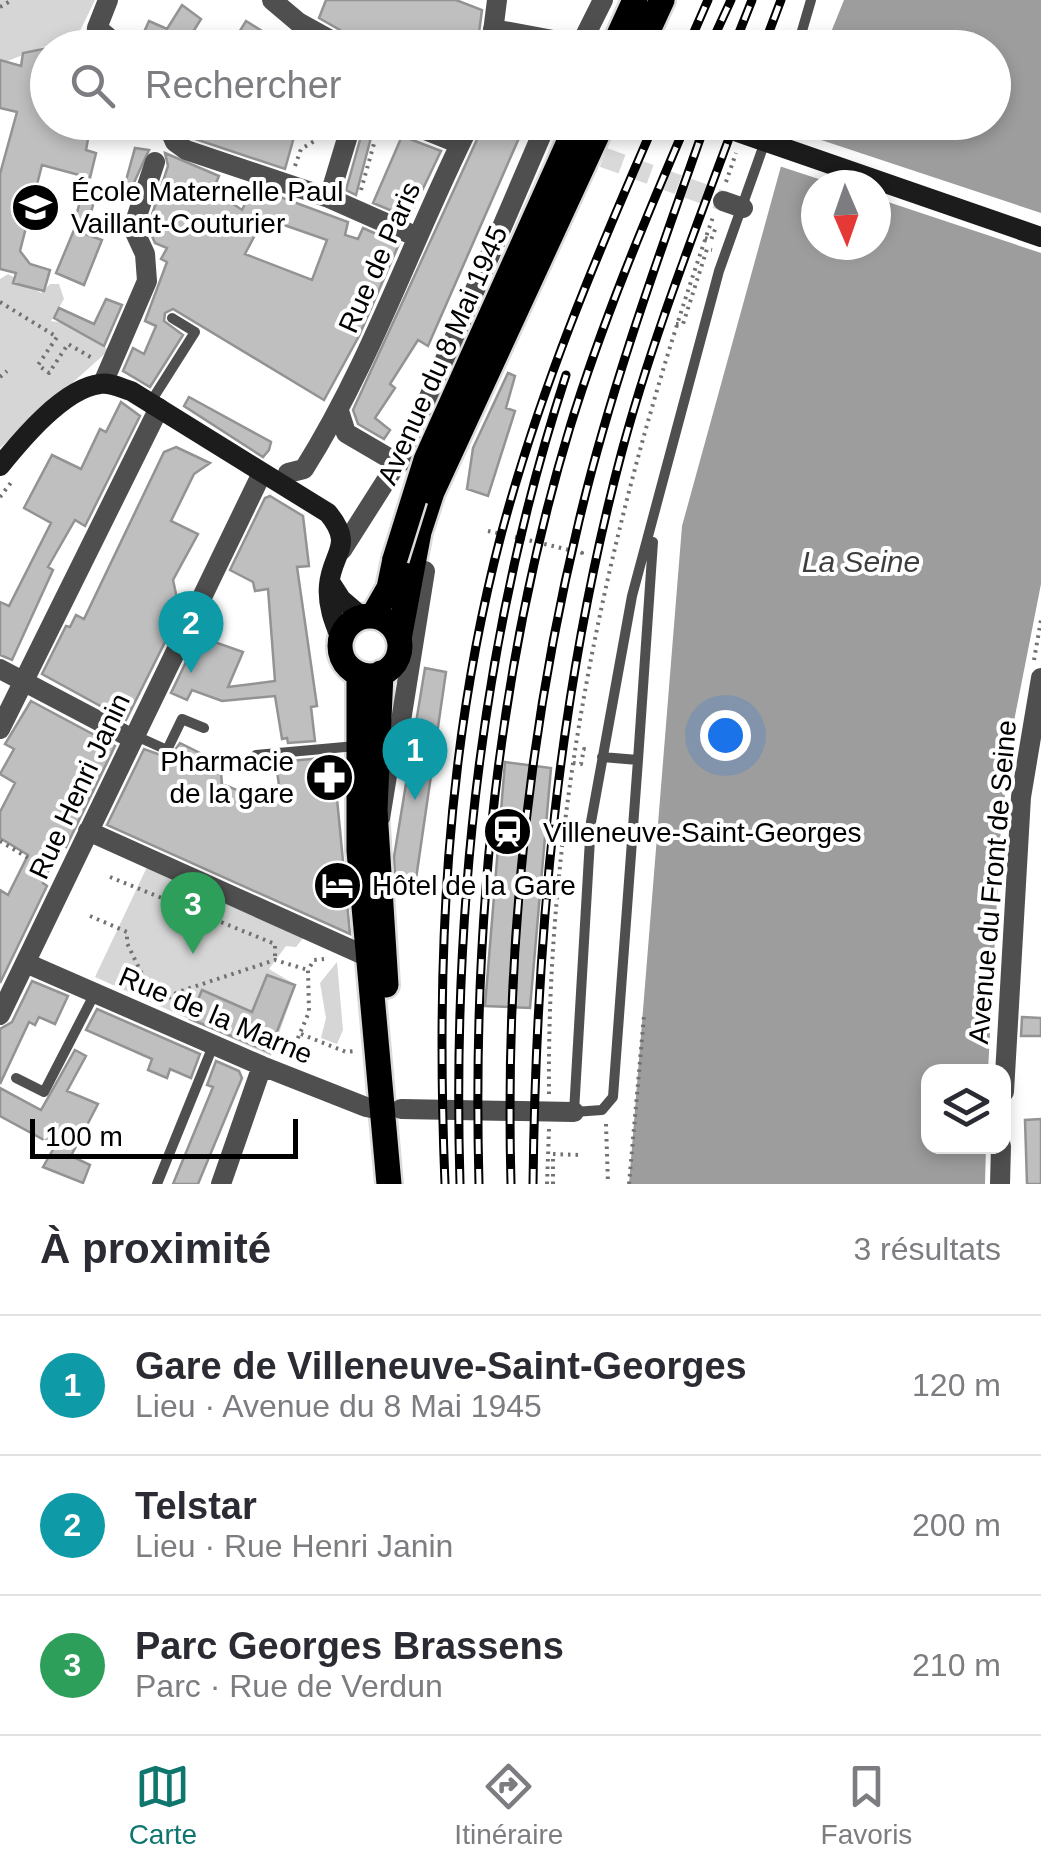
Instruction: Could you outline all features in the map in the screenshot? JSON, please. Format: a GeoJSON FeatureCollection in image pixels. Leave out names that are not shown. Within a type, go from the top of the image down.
{"type":"FeatureCollection","features":[{"type":"Feature","properties":{"kind":"main road"},"geometry":{"type":"LineString","coordinates":[[622,30],[635,0]]}},
{"type":"Feature","properties":{"kind":"main road"},"geometry":{"type":"LineString","coordinates":[[648,30],[662,0]]}},
{"type":"Feature","properties":{"kind":"main road","name":"Avenue du 8 Mai 1945"},"geometry":{"type":"LineString","coordinates":[[389,1184],[393,1110],[377,838],[390,662],[406,563],[426,460],[570,140]]}},
{"type":"Feature","properties":{"kind":"main road","name":"Avenue du 8 Mai 1945"},"geometry":{"type":"LineString","coordinates":[[341,640],[348,625],[368,616],[406,563],[432,492],[595,140]]}},
{"type":"Feature","properties":{"kind":"main road"},"geometry":{"type":"LineString","coordinates":[[761,140],[1041,237]]}},
{"type":"Feature","properties":{"kind":"main road"},"geometry":{"type":"LineString","coordinates":[[11,468],[26,433],[54,409],[103,382],[154,405],[328,513],[342,541],[329,581],[330,609],[344,661],[390,662],[390,624],[341,599],[329,581]]}},
{"type":"Feature","properties":{"kind":"main road","name":"Avenue du 8 Mai 1945"},"geometry":{"type":"LineString","coordinates":[[390,662],[357,746],[358,833],[368,957],[404,1184]]}},
{"type":"Feature","properties":{"kind":"street"},"geometry":{"type":"LineString","coordinates":[[99,30],[108,0]]}},
{"type":"Feature","properties":{"kind":"street"},"geometry":{"type":"LineString","coordinates":[[272,0],[312,30]]}},
{"type":"Feature","properties":{"kind":"street"},"geometry":{"type":"LineString","coordinates":[[493,30],[497,0]]}},
{"type":"Feature","properties":{"kind":"street"},"geometry":{"type":"LineString","coordinates":[[588,30],[603,0]]}},
{"type":"Feature","properties":{"kind":"street"},"geometry":{"type":"LineString","coordinates":[[174,140],[186,150],[330,198],[416,236]]}},
{"type":"Feature","properties":{"kind":"street"},"geometry":{"type":"LineString","coordinates":[[330,198],[347,140]]}},
{"type":"Feature","properties":{"kind":"street"},"geometry":{"type":"LineString","coordinates":[[450,140],[460,144]]}},
{"type":"Feature","properties":{"kind":"street","name":"Rue de Paris"},"geometry":{"type":"LineString","coordinates":[[288,474],[304,470],[340,414],[462,140]]}},
{"type":"Feature","properties":{"kind":"street"},"geometry":{"type":"LineString","coordinates":[[342,541],[399,464],[544,140]]}},
{"type":"Feature","properties":{"kind":"street"},"geometry":{"type":"LineString","coordinates":[[103,382],[148,281],[145,254],[133,228],[155,162]]}},
{"type":"Feature","properties":{"kind":"street"},"geometry":{"type":"LineString","coordinates":[[0,728],[154,405]]}},
{"type":"Feature","properties":{"kind":"street"},"geometry":{"type":"LineString","coordinates":[[340,414],[346,433],[399,464]]}},
{"type":"Feature","properties":{"kind":"street","name":"Rue Henri Janin"},"geometry":{"type":"LineString","coordinates":[[0,1016],[262,473]]}},
{"type":"Feature","properties":{"kind":"street","name":"Avenue du 8 Mai 1945"},"geometry":{"type":"LineString","coordinates":[[390,662],[400,727]]}},
{"type":"Feature","properties":{"kind":"street"},"geometry":{"type":"LineString","coordinates":[[0,669],[132,736]]}},
{"type":"Feature","properties":{"kind":"street","name":"Avenue du Front de Seine"},"geometry":{"type":"LineString","coordinates":[[1006,1064],[1022,797],[1041,678]]}},
{"type":"Feature","properties":{"kind":"street"},"geometry":{"type":"LineString","coordinates":[[88,830],[368,957]]}},
{"type":"Feature","properties":{"kind":"street","name":"Rue de la Marne"},"geometry":{"type":"LineString","coordinates":[[26,962],[94,993],[154,1011],[214,1045],[366,1108],[574,1112]]}},
{"type":"Feature","properties":{"kind":"street"},"geometry":{"type":"LineString","coordinates":[[221,1184],[262,1066]]}},
{"type":"Feature","properties":{"kind":"street"},"geometry":{"type":"LineString","coordinates":[[1000,1184],[1002,1154]]}},
{"type":"Feature","properties":{"kind":"lane"},"geometry":{"type":"LineString","coordinates":[[802,30],[811,0]]}},
{"type":"Feature","properties":{"kind":"lane"},"geometry":{"type":"LineString","coordinates":[[654,521],[642,646],[638,760],[613,1097],[602,1110],[574,1112],[592,822],[632,596],[726,254],[726,204],[762,140]]}},
{"type":"Feature","properties":{"kind":"lane"},"geometry":{"type":"LineString","coordinates":[[154,405],[195,332],[172,318]]}},
{"type":"Feature","properties":{"kind":"lane"},"geometry":{"type":"LineString","coordinates":[[132,736],[167,750],[182,720],[204,728]]}},
{"type":"Feature","properties":{"kind":"lane","name":"Avenue du 8 Mai 1945"},"geometry":{"type":"LineString","coordinates":[[377,838],[386,818],[400,727]]}},
{"type":"Feature","properties":{"kind":"lane"},"geometry":{"type":"LineString","coordinates":[[256,755],[357,746]]}},
{"type":"Feature","properties":{"kind":"lane"},"geometry":{"type":"LineString","coordinates":[[602,757],[638,760]]}},
{"type":"Feature","properties":{"kind":"lane"},"geometry":{"type":"LineString","coordinates":[[16,1078],[44,1092],[94,993]]}},
{"type":"Feature","properties":{"kind":"lane"},"geometry":{"type":"LineString","coordinates":[[156,1184],[214,1045]]}},
{"type":"Feature","properties":{"kind":"path"},"geometry":{"type":"LineString","coordinates":[[0,7],[12,0]]}},
{"type":"Feature","properties":{"kind":"path"},"geometry":{"type":"LineString","coordinates":[[289,184],[301,148],[316,140]]}},
{"type":"Feature","properties":{"kind":"path"},"geometry":{"type":"LineString","coordinates":[[356,209],[375,140]]}},
{"type":"Feature","properties":{"kind":"path"},"geometry":{"type":"LineString","coordinates":[[726,254],[708,249],[684,324],[676,324],[706,238],[726,204],[738,149]]}},
{"type":"Feature","properties":{"kind":"path"},"geometry":{"type":"LineString","coordinates":[[706,238],[712,240],[716,227]]}},
{"type":"Feature","properties":{"kind":"path"},"geometry":{"type":"LineString","coordinates":[[0,302],[56,337],[38,366],[49,372],[68,344],[96,361]]}},
{"type":"Feature","properties":{"kind":"path"},"geometry":{"type":"LineString","coordinates":[[0,377],[7,371]]}},
{"type":"Feature","properties":{"kind":"path"},"geometry":{"type":"LineString","coordinates":[[0,496],[11,468]]}},
{"type":"Feature","properties":{"kind":"path"},"geometry":{"type":"LineString","coordinates":[[488,530],[506,535]]}},
{"type":"Feature","properties":{"kind":"path"},"geometry":{"type":"LineString","coordinates":[[515,537],[582,552],[581,557]]}},
{"type":"Feature","properties":{"kind":"path"},"geometry":{"type":"LineString","coordinates":[[573,763],[581,764],[584,751]]}},
{"type":"Feature","properties":{"kind":"path"},"geometry":{"type":"LineString","coordinates":[[566,817],[577,819]]}},
{"type":"Feature","properties":{"kind":"path"},"geometry":{"type":"LineString","coordinates":[[0,841],[65,880]]}},
{"type":"Feature","properties":{"kind":"path"},"geometry":{"type":"LineString","coordinates":[[110,877],[275,944],[275,960]]}},
{"type":"Feature","properties":{"kind":"path"},"geometry":{"type":"LineString","coordinates":[[90,916],[127,932],[126,943],[154,1011],[178,992],[275,960],[308,970]]}},
{"type":"Feature","properties":{"kind":"path"},"geometry":{"type":"LineString","coordinates":[[288,1063],[309,1012],[308,970],[314,960],[335,957]]}},
{"type":"Feature","properties":{"kind":"path"},"geometry":{"type":"LineString","coordinates":[[629,1184],[644,1016]]}},
{"type":"Feature","properties":{"kind":"path"},"geometry":{"type":"LineString","coordinates":[[301,1034],[346,1052],[356,1051]]}},
{"type":"Feature","properties":{"kind":"path"},"geometry":{"type":"LineString","coordinates":[[602,1110],[608,1184]]}},
{"type":"Feature","properties":{"kind":"path"},"geometry":{"type":"LineString","coordinates":[[553,1184],[553,1154],[579,1154]]}},
{"type":"Feature","properties":{"kind":"shaded area"},"geometry":{"type":"Polygon","coordinates":[[[0,0],[95,0],[80,30],[30,30],[30,52],[0,64],[0,0]]]}},
{"type":"Feature","properties":{"kind":"shaded area"},"geometry":{"type":"Polygon","coordinates":[[[8,274],[41,293],[50,284],[59,284],[64,299],[51,321],[64,323],[109,350],[0,448],[0,279],[8,274]]]}},
{"type":"Feature","properties":{"kind":"shaded area"},"geometry":{"type":"Polygon","coordinates":[[[147,867],[304,937],[296,947],[286,946],[269,969],[296,985],[271,1056],[95,977],[147,867]]]}},
{"type":"Feature","properties":{"kind":"shaded area"},"geometry":{"type":"Polygon","coordinates":[[[337,962],[343,1030],[337,1044],[321,1038],[326,1018],[320,983],[337,962]]]}},
{"type":"Feature","properties":{"kind":"water","name":"La Seine"},"geometry":{"type":"Polygon","coordinates":[[[844,0],[1041,0],[1041,584],[1015,716],[1001,825],[988,1064],[921,1064],[921,1154],[986,1154],[985,1184],[629,1184],[682,526],[789,140],[1011,140],[1011,30],[832,30],[844,0]]]}},
{"type":"Feature","properties":{"kind":"pier"},"geometry":{"type":"Polygon","coordinates":[[[784,140],[821,140],[1041,213],[1041,253],[891,203],[891,170],[801,170],[801,173],[776,165],[784,140]]]}},
{"type":"Feature","properties":{"kind":"building"},"geometry":{"type":"Polygon","coordinates":[[[326,0],[456,0],[482,10],[479,30],[340,30],[319,18],[326,0]]]}},
{"type":"Feature","properties":{"kind":"building"},"geometry":{"type":"Polygon","coordinates":[[[182,5],[201,19],[194,30],[145,30],[149,21],[167,29],[182,5]]]}},
{"type":"Feature","properties":{"kind":"building"},"geometry":{"type":"Polygon","coordinates":[[[246,21],[260,30],[240,30],[246,21]]]}},
{"type":"Feature","properties":{"kind":"building"},"geometry":{"type":"Polygon","coordinates":[[[30,52],[30,140],[88,140],[86,150],[96,153],[90,178],[42,165],[20,251],[30,264],[50,270],[44,291],[13,283],[16,273],[0,269],[0,174],[17,112],[0,108],[0,60],[21,66],[23,53],[30,52]]]}},
{"type":"Feature","properties":{"kind":"building"},"geometry":{"type":"Polygon","coordinates":[[[198,140],[293,140],[285,169],[198,140]]]}},
{"type":"Feature","properties":{"kind":"building"},"geometry":{"type":"Polygon","coordinates":[[[360,140],[370,140],[356,195],[346,190],[360,140]]]}},
{"type":"Feature","properties":{"kind":"building"},"geometry":{"type":"Polygon","coordinates":[[[400,140],[412,140],[441,151],[409,218],[373,203],[400,140]]]}},
{"type":"Feature","properties":{"kind":"building"},"geometry":{"type":"Polygon","coordinates":[[[477,140],[518,140],[428,346],[418,340],[390,384],[395,388],[375,418],[390,430],[384,439],[358,424],[353,410],[477,140]]]}},
{"type":"Feature","properties":{"kind":"building"},"geometry":{"type":"Polygon","coordinates":[[[135,148],[149,150],[132,187],[125,184],[135,148]]]}},
{"type":"Feature","properties":{"kind":"building"},"geometry":{"type":"Polygon","coordinates":[[[165,153],[219,176],[213,190],[242,210],[253,187],[348,222],[345,235],[358,239],[363,228],[399,244],[359,336],[324,400],[173,309],[165,313],[164,321],[183,335],[150,387],[123,371],[133,348],[144,354],[156,326],[145,321],[167,262],[161,259],[167,248],[155,243],[148,227],[168,166],[165,153]],[[264,218],[245,254],[312,280],[327,240],[264,218]]]}},
{"type":"Feature","properties":{"kind":"building"},"geometry":{"type":"Polygon","coordinates":[[[85,184],[98,187],[87,227],[74,223],[85,184]]]}},
{"type":"Feature","properties":{"kind":"building"},"geometry":{"type":"Polygon","coordinates":[[[74,230],[102,240],[84,285],[56,273],[74,230]]]}},
{"type":"Feature","properties":{"kind":"building"},"geometry":{"type":"Polygon","coordinates":[[[106,299],[122,305],[104,346],[54,318],[59,308],[94,324],[106,299]]]}},
{"type":"Feature","properties":{"kind":"building"},"geometry":{"type":"Polygon","coordinates":[[[508,373],[515,376],[506,408],[515,411],[488,496],[467,489],[473,448],[508,373]]]}},
{"type":"Feature","properties":{"kind":"building"},"geometry":{"type":"Polygon","coordinates":[[[189,397],[271,442],[269,450],[263,457],[184,406],[189,397]]]}},
{"type":"Feature","properties":{"kind":"building"},"geometry":{"type":"Polygon","coordinates":[[[121,402],[140,416],[85,526],[75,520],[48,567],[53,570],[12,660],[0,655],[0,602],[9,606],[51,523],[24,508],[52,455],[81,469],[100,429],[106,432],[121,402]]]}},
{"type":"Feature","properties":{"kind":"building"},"geometry":{"type":"Polygon","coordinates":[[[176,447],[210,463],[194,474],[171,521],[198,534],[173,580],[180,612],[126,720],[42,674],[66,626],[70,627],[76,615],[84,619],[164,452],[176,447]]]}},
{"type":"Feature","properties":{"kind":"building"},"geometry":{"type":"Polygon","coordinates":[[[270,496],[303,516],[309,566],[297,567],[317,706],[311,707],[315,741],[288,743],[287,738],[282,739],[275,696],[222,701],[192,690],[187,700],[171,693],[201,631],[203,638],[243,652],[228,687],[275,681],[268,589],[255,591],[253,582],[230,570],[265,498],[270,496]]]}},
{"type":"Feature","properties":{"kind":"building"},"geometry":{"type":"Polygon","coordinates":[[[425,668],[446,672],[416,879],[395,876],[394,857],[425,668]]]}},
{"type":"Feature","properties":{"kind":"building"},"geometry":{"type":"Polygon","coordinates":[[[31,701],[115,746],[66,847],[62,845],[52,863],[43,883],[47,886],[0,983],[0,890],[8,895],[28,855],[0,838],[0,812],[15,783],[0,774],[14,749],[5,744],[31,701]]]}},
{"type":"Feature","properties":{"kind":"building"},"geometry":{"type":"Polygon","coordinates":[[[180,743],[204,755],[208,774],[221,773],[222,784],[251,796],[280,793],[277,771],[291,770],[290,761],[333,757],[350,934],[107,825],[144,749],[169,758],[180,743]]]}},
{"type":"Feature","properties":{"kind":"building"},"geometry":{"type":"Polygon","coordinates":[[[505,762],[551,768],[530,1008],[485,1006],[505,762]]]}},
{"type":"Feature","properties":{"kind":"building"},"geometry":{"type":"Polygon","coordinates":[[[267,975],[295,985],[269,1052],[190,1019],[202,990],[252,1012],[267,975]]]}},
{"type":"Feature","properties":{"kind":"building"},"geometry":{"type":"Polygon","coordinates":[[[32,981],[68,996],[55,1024],[39,1017],[35,1025],[29,1022],[0,1084],[0,1029],[12,1022],[32,981]]]}},
{"type":"Feature","properties":{"kind":"building"},"geometry":{"type":"Polygon","coordinates":[[[97,1009],[200,1054],[191,1078],[170,1069],[167,1078],[148,1070],[152,1059],[86,1030],[97,1009]]]}},
{"type":"Feature","properties":{"kind":"building"},"geometry":{"type":"Polygon","coordinates":[[[1022,1017],[1041,1018],[1041,1036],[1021,1036],[1022,1017]]]}},
{"type":"Feature","properties":{"kind":"building"},"geometry":{"type":"Polygon","coordinates":[[[75,1050],[86,1056],[67,1091],[98,1104],[71,1156],[90,1165],[83,1183],[43,1167],[55,1146],[0,1116],[0,1088],[41,1110],[75,1050]]]}},
{"type":"Feature","properties":{"kind":"building"},"geometry":{"type":"Polygon","coordinates":[[[216,1061],[239,1071],[242,1078],[198,1184],[173,1184],[213,1087],[207,1085],[216,1061]]]}},
{"type":"Feature","properties":{"kind":"building"},"geometry":{"type":"Polygon","coordinates":[[[1041,1119],[1041,1184],[1027,1184],[1025,1120],[1041,1119]]]}},
{"type":"Feature","properties":{"kind":"tunnel"},"geometry":{"type":"LineString","coordinates":[[575,147],[723,201]]}},
{"type":"Feature","properties":{"kind":"railway"},"geometry":{"type":"LineString","coordinates":[[695,30],[708,0]]}},
{"type":"Feature","properties":{"kind":"railway"},"geometry":{"type":"LineString","coordinates":[[717,30],[731,0]]}},
{"type":"Feature","properties":{"kind":"railway"},"geometry":{"type":"LineString","coordinates":[[740,30],[752,0]]}},
{"type":"Feature","properties":{"kind":"railway"},"geometry":{"type":"LineString","coordinates":[[770,30],[781,0]]}},
{"type":"Feature","properties":{"kind":"railway"},"geometry":{"type":"LineString","coordinates":[[445,1184],[442,1020],[449,857],[467,695],[482,615],[516,482],[551,377],[647,140]]}},
{"type":"Feature","properties":{"kind":"railway"},"geometry":{"type":"LineString","coordinates":[[479,1184],[478,1088],[485,897],[507,707],[524,613],[545,519],[582,388],[679,140]]}},
{"type":"Feature","properties":{"kind":"railway"},"geometry":{"type":"LineString","coordinates":[[511,1184],[516,933],[546,684],[579,521],[606,420],[700,140]]}},
{"type":"Feature","properties":{"kind":"railway"},"geometry":{"type":"LineString","coordinates":[[533,1184],[546,907],[567,723],[582,632],[600,541],[634,409],[728,140]]}},
{"type":"Feature","properties":{"kind":"railway"},"geometry":{"type":"LineString","coordinates":[[460,1184],[461,979],[478,775],[512,573],[566,375]]}},
{"type":"Feature","properties":{"kind":"place","name":"École Maternelle Paul Vaillant-Couturier"},"geometry":{"type":"Point","coordinates":[36,207]}},
{"type":"Feature","properties":{"kind":"place","name":"Telstar"},"geometry":{"type":"Point","coordinates":[191,673]}},
{"type":"Feature","properties":{"kind":"place","name":"Pharmacie de la gare"},"geometry":{"type":"Point","coordinates":[329,777]}},
{"type":"Feature","properties":{"kind":"place","name":"Gare de Villeneuve-Saint-Georges"},"geometry":{"type":"Point","coordinates":[415,800]}},
{"type":"Feature","properties":{"kind":"place","name":"Villeneuve-Saint-Georges"},"geometry":{"type":"Point","coordinates":[508,832]}},
{"type":"Feature","properties":{"kind":"place","name":"Hôtel de la Gare"},"geometry":{"type":"Point","coordinates":[337,885]}},
{"type":"Feature","properties":{"kind":"place","name":"Parc Georges Brassens"},"geometry":{"type":"Point","coordinates":[193,954]}}]}
